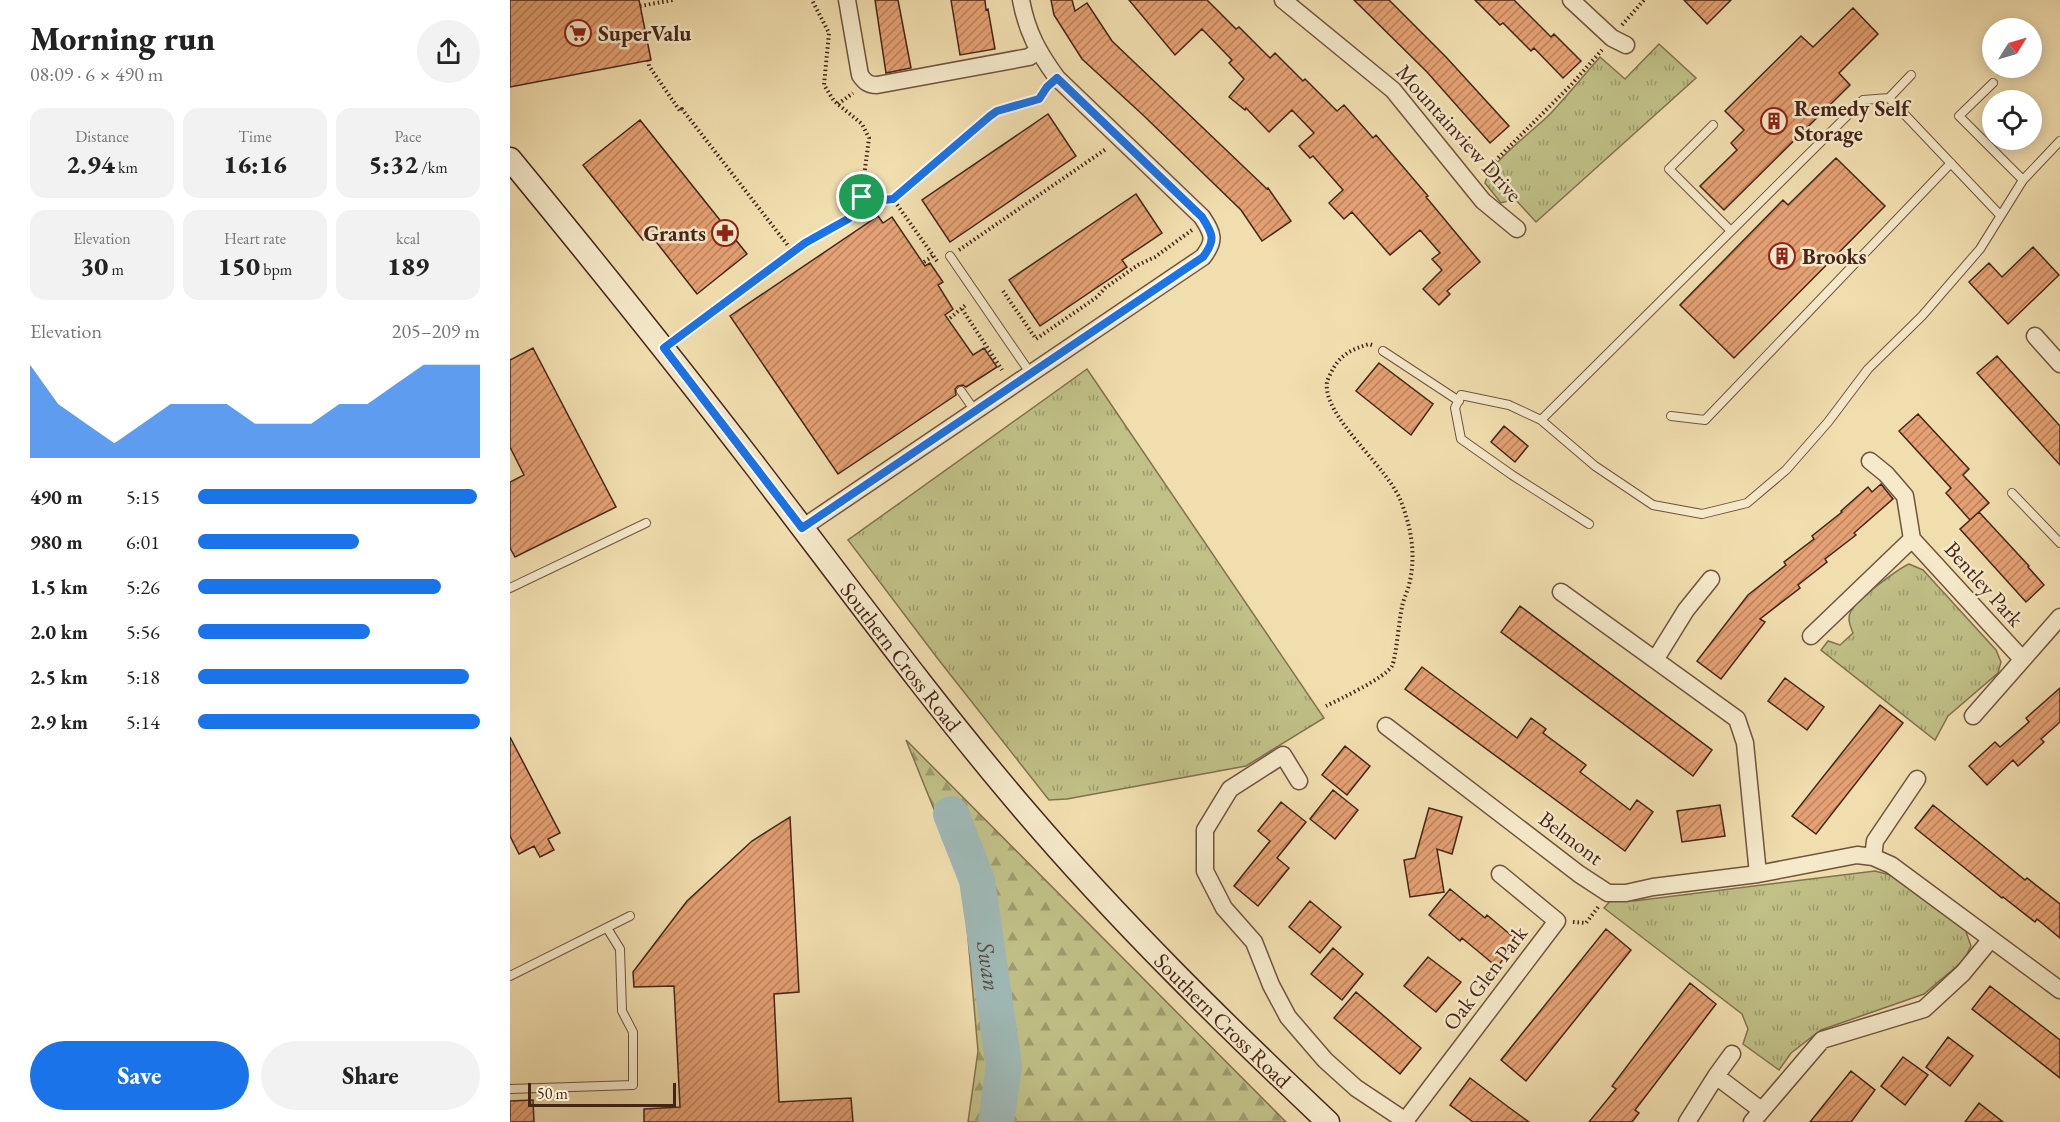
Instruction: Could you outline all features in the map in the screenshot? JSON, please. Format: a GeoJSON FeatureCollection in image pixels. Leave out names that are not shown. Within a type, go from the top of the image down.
{"type":"FeatureCollection","features":[{"type":"Feature","properties":{"kind":"main road","name":"Southern Cross Road"},"geometry":{"type":"LineString","coordinates":[[510,159],[664,348],[940,709],[1027,814],[1089,883],[1236,1036],[1328,1122]]}},
{"type":"Feature","properties":{"kind":"street"},"geometry":{"type":"LineString","coordinates":[[847,0],[860,75],[870,85],[877,86],[1029,57],[1038,51]]}},
{"type":"Feature","properties":{"kind":"street"},"geometry":{"type":"LineString","coordinates":[[802,528],[1203,257],[1211,245],[1211,232],[1202,217],[1057,78],[1038,51],[1025,21],[1021,0]]}},
{"type":"Feature","properties":{"kind":"street","name":"Mountainview Drive"},"geometry":{"type":"LineString","coordinates":[[1283,0],[1393,90],[1483,201],[1517,229]]}},
{"type":"Feature","properties":{"kind":"street"},"geometry":{"type":"LineString","coordinates":[[1571,0],[1619,41]]}},
{"type":"Feature","properties":{"kind":"street"},"geometry":{"type":"LineString","coordinates":[[2035,336],[2060,364]]}},
{"type":"Feature","properties":{"kind":"street","name":"Bentley Park"},"geometry":{"type":"LineString","coordinates":[[1870,461],[1886,474],[1905,496],[1912,539],[2022,659]]}},
{"type":"Feature","properties":{"kind":"street","name":"Bentley Park"},"geometry":{"type":"LineString","coordinates":[[1811,636],[1912,539]]}},
{"type":"Feature","properties":{"kind":"street"},"geometry":{"type":"LineString","coordinates":[[1655,660],[1686,610],[1711,579]]}},
{"type":"Feature","properties":{"kind":"street"},"geometry":{"type":"LineString","coordinates":[[1561,592],[1737,719],[1745,743],[1758,874]]}},
{"type":"Feature","properties":{"kind":"street","name":"Bentley Park"},"geometry":{"type":"LineString","coordinates":[[1973,716],[2060,617]]}},
{"type":"Feature","properties":{"kind":"street","name":"Belmont"},"geometry":{"type":"LineString","coordinates":[[1386,726],[1579,874],[1608,893],[1626,893],[1653,887],[1758,874],[1857,855],[1874,857]]}},
{"type":"Feature","properties":{"kind":"street"},"geometry":{"type":"LineString","coordinates":[[1299,781],[1283,754],[1230,789],[1205,830],[1205,871],[1224,908],[1254,942],[1271,985],[1288,1017],[1325,1060],[1356,1088],[1406,1121]]}},
{"type":"Feature","properties":{"kind":"street"},"geometry":{"type":"LineString","coordinates":[[1917,779],[1875,841],[1874,857],[1891,865],[2060,990]]}},
{"type":"Feature","properties":{"kind":"street","name":"Oak Glen Park"},"geometry":{"type":"LineString","coordinates":[[1406,1121],[1557,921],[1500,874]]}},
{"type":"Feature","properties":{"kind":"street"},"geometry":{"type":"LineString","coordinates":[[1716,1076],[1757,1116],[1822,1040],[1924,1009],[1963,973],[1991,939]]}},
{"type":"Feature","properties":{"kind":"street"},"geometry":{"type":"LineString","coordinates":[[1687,1122],[1732,1054]]}},
{"type":"Feature","properties":{"kind":"lane"},"geometry":{"type":"LineString","coordinates":[[1541,420],[1863,100],[1889,98],[1911,75]]}},
{"type":"Feature","properties":{"kind":"lane"},"geometry":{"type":"LineString","coordinates":[[1993,83],[1959,116],[2023,180]]}},
{"type":"Feature","properties":{"kind":"lane"},"geometry":{"type":"LineString","coordinates":[[1889,98],[2000,215]]}},
{"type":"Feature","properties":{"kind":"lane"},"geometry":{"type":"LineString","coordinates":[[1713,125],[1669,169],[1731,231]]}},
{"type":"Feature","properties":{"kind":"lane"},"geometry":{"type":"LineString","coordinates":[[1588,524],[1461,439],[1455,408],[1461,395],[1509,405],[1541,420],[1595,466],[1653,505],[1702,514],[1747,503],[1786,470],[1828,422],[1868,369],[1922,316],[1980,249],[2023,180],[2060,141]]}},
{"type":"Feature","properties":{"kind":"lane"},"geometry":{"type":"LineString","coordinates":[[1671,416],[1705,420],[1951,163]]}},
{"type":"Feature","properties":{"kind":"lane"},"geometry":{"type":"LineString","coordinates":[[950,256],[1031,374]]}},
{"type":"Feature","properties":{"kind":"lane"},"geometry":{"type":"LineString","coordinates":[[1383,351],[1459,401]]}},
{"type":"Feature","properties":{"kind":"lane"},"geometry":{"type":"LineString","coordinates":[[961,391],[975,411]]}},
{"type":"Feature","properties":{"kind":"lane"},"geometry":{"type":"LineString","coordinates":[[2012,494],[2060,543]]}},
{"type":"Feature","properties":{"kind":"lane"},"geometry":{"type":"LineString","coordinates":[[510,588],[646,523]]}},
{"type":"Feature","properties":{"kind":"lane"},"geometry":{"type":"LineString","coordinates":[[510,976],[630,916]]}},
{"type":"Feature","properties":{"kind":"lane"},"geometry":{"type":"LineString","coordinates":[[510,1089],[633,1085],[633,1032],[622,1011],[620,949],[607,928]]}},
{"type":"Feature","properties":{"kind":"path"},"geometry":{"type":"LineString","coordinates":[[640,6],[673,0]]}},
{"type":"Feature","properties":{"kind":"path"},"geometry":{"type":"LineString","coordinates":[[664,348],[793,252],[848,219],[860,208],[869,138],[862,124],[834,101],[824,85],[829,33],[813,0]]}},
{"type":"Feature","properties":{"kind":"path"},"geometry":{"type":"LineString","coordinates":[[1476,192],[1485,174],[1497,159],[1619,41],[1644,0]]}},
{"type":"Feature","properties":{"kind":"path"},"geometry":{"type":"LineString","coordinates":[[648,60],[649,66],[680,111],[682,109],[793,252]]}},
{"type":"Feature","properties":{"kind":"path"},"geometry":{"type":"LineString","coordinates":[[862,197],[893,199],[990,116],[997,111],[1039,99],[1057,78]]}},
{"type":"Feature","properties":{"kind":"path"},"geometry":{"type":"LineString","coordinates":[[893,199],[939,264],[1111,146]]}},
{"type":"Feature","properties":{"kind":"path"},"geometry":{"type":"LineString","coordinates":[[1003,291],[1036,339],[1097,297],[1105,288],[1138,265],[1155,258],[1196,227]]}},
{"type":"Feature","properties":{"kind":"path"},"geometry":{"type":"LineString","coordinates":[[924,262],[933,256]]}},
{"type":"Feature","properties":{"kind":"path"},"geometry":{"type":"LineString","coordinates":[[950,318],[968,306],[962,297]]}},
{"type":"Feature","properties":{"kind":"path"},"geometry":{"type":"LineString","coordinates":[[962,309],[1004,369],[995,375]]}},
{"type":"Feature","properties":{"kind":"path"},"geometry":{"type":"LineString","coordinates":[[1326,706],[1383,675],[1392,666],[1402,605],[1409,585],[1413,544],[1402,503],[1393,484],[1331,406],[1327,381],[1337,362],[1351,350],[1369,344],[1383,351]]}},
{"type":"Feature","properties":{"kind":"path"},"geometry":{"type":"LineString","coordinates":[[1557,921],[1586,923],[1608,893]]}},
{"type":"Feature","properties":{"kind":"green space"},"geometry":{"type":"Polygon","coordinates":[[[1659,44],[1696,78],[1536,222],[1515,199],[1501,203],[1485,183],[1495,165],[1551,113],[1600,57],[1625,79],[1659,44]]]}},
{"type":"Feature","properties":{"kind":"green space"},"geometry":{"type":"Polygon","coordinates":[[[1087,369],[1324,718],[1246,766],[1067,799],[1049,800],[848,540],[1087,369]]]}},
{"type":"Feature","properties":{"kind":"green space"},"geometry":{"type":"Polygon","coordinates":[[[1909,564],[1923,570],[1996,650],[2001,662],[1998,673],[1948,716],[1935,740],[1821,650],[1828,641],[1840,645],[1853,633],[1849,616],[1854,606],[1878,585],[1909,564]]]}},
{"type":"Feature","properties":{"kind":"green space"},"geometry":{"type":"Polygon","coordinates":[[[906,740],[1286,1122],[968,1122],[978,1051],[963,881],[906,740]]]}},
{"type":"Feature","properties":{"kind":"green space"},"geometry":{"type":"Polygon","coordinates":[[[1875,871],[1890,875],[1917,892],[1965,929],[1971,946],[1964,960],[1924,994],[1821,1030],[1791,1053],[1779,1070],[1743,1044],[1748,1029],[1742,1014],[1604,908],[1613,898],[1634,901],[1875,871]]]}},
{"type":"Feature","properties":{"kind":"building","name":"SuperValu"},"geometry":{"type":"Polygon","coordinates":[[[510,0],[639,0],[651,60],[510,87],[510,0]]]}},
{"type":"Feature","properties":{"kind":"building"},"geometry":{"type":"Polygon","coordinates":[[[875,0],[898,0],[911,68],[886,73],[875,0]]]}},
{"type":"Feature","properties":{"kind":"building"},"geometry":{"type":"Polygon","coordinates":[[[951,0],[985,0],[995,49],[960,55],[951,0]]]}},
{"type":"Feature","properties":{"kind":"building"},"geometry":{"type":"Polygon","coordinates":[[[1051,0],[1072,0],[1075,11],[1087,3],[1112,41],[1268,188],[1291,221],[1262,241],[1241,210],[1082,59],[1054,15],[1051,0]]]}},
{"type":"Feature","properties":{"kind":"building"},"geometry":{"type":"Polygon","coordinates":[[[1129,0],[1207,0],[1236,29],[1239,27],[1270,58],[1275,53],[1337,111],[1344,105],[1373,138],[1376,135],[1480,262],[1447,291],[1450,294],[1439,305],[1423,289],[1442,270],[1432,259],[1440,253],[1420,230],[1390,255],[1352,212],[1344,219],[1329,203],[1343,190],[1313,156],[1310,158],[1299,146],[1314,133],[1292,110],[1269,132],[1246,108],[1245,110],[1229,97],[1244,79],[1229,63],[1232,60],[1202,29],[1175,55],[1129,0]]]}},
{"type":"Feature","properties":{"kind":"building"},"geometry":{"type":"Polygon","coordinates":[[[1354,0],[1389,0],[1446,57],[1509,126],[1490,143],[1427,72],[1354,0]]]}},
{"type":"Feature","properties":{"kind":"building"},"geometry":{"type":"Polygon","coordinates":[[[1475,0],[1514,0],[1551,37],[1554,34],[1581,61],[1563,78],[1534,48],[1531,51],[1503,23],[1500,25],[1475,0]]]}},
{"type":"Feature","properties":{"kind":"building"},"geometry":{"type":"Polygon","coordinates":[[[1684,0],[1731,0],[1707,24],[1684,0]]]}},
{"type":"Feature","properties":{"kind":"building","name":"Remedy Self Storage"},"geometry":{"type":"Polygon","coordinates":[[[1853,8],[1878,34],[1839,73],[1850,85],[1724,210],[1700,186],[1737,150],[1731,143],[1744,130],[1725,111],[1801,36],[1813,47],[1853,8]]]}},
{"type":"Feature","properties":{"kind":"building"},"geometry":{"type":"Polygon","coordinates":[[[1048,114],[1076,156],[950,242],[922,200],[1048,114]]]}},
{"type":"Feature","properties":{"kind":"building"},"geometry":{"type":"Polygon","coordinates":[[[640,120],[747,254],[697,294],[650,234],[643,240],[583,165],[640,120]]]}},
{"type":"Feature","properties":{"kind":"building","name":"Brooks"},"geometry":{"type":"Polygon","coordinates":[[[1836,158],[1885,206],[1734,358],[1680,305],[1783,200],[1788,205],[1836,158]]]}},
{"type":"Feature","properties":{"kind":"building"},"geometry":{"type":"Polygon","coordinates":[[[1136,194],[1162,233],[1122,260],[1127,267],[1040,326],[1009,280],[1136,194]]]}},
{"type":"Feature","properties":{"kind":"building"},"geometry":{"type":"Polygon","coordinates":[[[878,216],[883,223],[892,217],[925,266],[930,263],[943,282],[938,285],[953,309],[945,315],[973,355],[984,348],[997,367],[966,387],[958,386],[955,389],[956,395],[838,474],[730,316],[878,216]]]}},
{"type":"Feature","properties":{"kind":"building"},"geometry":{"type":"Polygon","coordinates":[[[2033,247],[2059,275],[2008,324],[1969,282],[1989,263],[2002,277],[2033,247]]]}},
{"type":"Feature","properties":{"kind":"building"},"geometry":{"type":"Polygon","coordinates":[[[533,348],[616,507],[515,557],[510,548],[510,482],[524,475],[510,447],[510,360],[533,348]]]}},
{"type":"Feature","properties":{"kind":"building"},"geometry":{"type":"Polygon","coordinates":[[[1997,356],[2060,426],[2060,465],[1977,373],[1997,356]]]}},
{"type":"Feature","properties":{"kind":"building"},"geometry":{"type":"Polygon","coordinates":[[[1379,363],[1433,404],[1411,435],[1356,391],[1379,363]]]}},
{"type":"Feature","properties":{"kind":"building"},"geometry":{"type":"Polygon","coordinates":[[[1918,414],[1969,469],[1963,475],[1989,503],[1970,520],[1946,493],[1951,488],[1899,431],[1918,414]]]}},
{"type":"Feature","properties":{"kind":"building"},"geometry":{"type":"Polygon","coordinates":[[[1504,426],[1528,446],[1515,462],[1491,442],[1504,426]]]}},
{"type":"Feature","properties":{"kind":"building"},"geometry":{"type":"Polygon","coordinates":[[[1881,484],[1893,499],[1854,533],[1856,535],[1825,559],[1827,562],[1798,585],[1800,588],[1760,619],[1765,622],[1721,679],[1697,661],[1748,595],[1786,565],[1784,562],[1814,539],[1812,536],[1868,487],[1872,492],[1881,484]]]}},
{"type":"Feature","properties":{"kind":"building"},"geometry":{"type":"Polygon","coordinates":[[[1979,512],[2044,585],[2026,602],[1960,529],[1979,512]]]}},
{"type":"Feature","properties":{"kind":"building"},"geometry":{"type":"Polygon","coordinates":[[[1520,606],[1712,750],[1693,776],[1501,632],[1520,606]]]}},
{"type":"Feature","properties":{"kind":"building"},"geometry":{"type":"Polygon","coordinates":[[[1422,667],[1517,738],[1531,718],[1546,729],[1543,733],[1586,765],[1580,772],[1630,810],[1637,800],[1653,812],[1625,851],[1405,689],[1422,667]]]}},
{"type":"Feature","properties":{"kind":"building"},"geometry":{"type":"Polygon","coordinates":[[[1785,678],[1824,707],[1807,730],[1768,701],[1785,678]]]}},
{"type":"Feature","properties":{"kind":"building"},"geometry":{"type":"Polygon","coordinates":[[[2060,688],[2060,722],[2041,739],[2044,742],[2018,766],[2013,760],[1987,785],[1969,766],[1995,742],[2000,747],[2029,722],[2026,718],[2060,688]]]}},
{"type":"Feature","properties":{"kind":"building"},"geometry":{"type":"Polygon","coordinates":[[[1880,705],[1903,723],[1816,834],[1792,816],[1880,705]]]}},
{"type":"Feature","properties":{"kind":"building"},"geometry":{"type":"Polygon","coordinates":[[[510,737],[560,833],[548,839],[554,850],[540,857],[534,846],[519,854],[510,836],[510,737]]]}},
{"type":"Feature","properties":{"kind":"building"},"geometry":{"type":"Polygon","coordinates":[[[1345,746],[1370,766],[1347,795],[1322,775],[1345,746]]]}},
{"type":"Feature","properties":{"kind":"building"},"geometry":{"type":"Polygon","coordinates":[[[1333,790],[1358,810],[1335,839],[1310,819],[1333,790]]]}},
{"type":"Feature","properties":{"kind":"building"},"geometry":{"type":"Polygon","coordinates":[[[1281,802],[1306,822],[1277,858],[1289,868],[1258,906],[1234,886],[1270,841],[1258,831],[1281,802]]]}},
{"type":"Feature","properties":{"kind":"building"},"geometry":{"type":"Polygon","coordinates":[[[1720,805],[1725,836],[1682,842],[1677,811],[1720,805]]]}},
{"type":"Feature","properties":{"kind":"building"},"geometry":{"type":"Polygon","coordinates":[[[1933,805],[2025,880],[2027,878],[2060,904],[2060,938],[2037,919],[2035,922],[2002,898],[1915,828],[1933,805]]]}},
{"type":"Feature","properties":{"kind":"building"},"geometry":{"type":"Polygon","coordinates":[[[1429,808],[1462,817],[1452,854],[1437,849],[1444,892],[1410,897],[1404,860],[1415,858],[1429,808]]]}},
{"type":"Feature","properties":{"kind":"building"},"geometry":{"type":"Polygon","coordinates":[[[790,817],[799,992],[774,994],[779,1102],[851,1098],[853,1122],[644,1122],[644,1109],[680,1107],[674,986],[634,987],[633,972],[687,901],[752,841],[790,817]]]}},
{"type":"Feature","properties":{"kind":"building"},"geometry":{"type":"Polygon","coordinates":[[[1450,889],[1485,918],[1487,915],[1518,941],[1497,967],[1462,938],[1460,941],[1429,915],[1450,889]]]}},
{"type":"Feature","properties":{"kind":"building"},"geometry":{"type":"Polygon","coordinates":[[[1310,901],[1341,927],[1320,953],[1289,927],[1310,901]]]}},
{"type":"Feature","properties":{"kind":"building"},"geometry":{"type":"Polygon","coordinates":[[[1606,929],[1631,950],[1526,1081],[1501,1060],[1606,929]]]}},
{"type":"Feature","properties":{"kind":"building"},"geometry":{"type":"Polygon","coordinates":[[[1333,948],[1363,974],[1342,1000],[1311,974],[1333,948]]]}},
{"type":"Feature","properties":{"kind":"building"},"geometry":{"type":"Polygon","coordinates":[[[1428,957],[1461,982],[1436,1012],[1404,986],[1428,957]]]}},
{"type":"Feature","properties":{"kind":"building"},"geometry":{"type":"Polygon","coordinates":[[[1690,983],[1716,1004],[1635,1110],[1639,1113],[1632,1122],[1589,1122],[1616,1089],[1612,1086],[1690,983]]]}},
{"type":"Feature","properties":{"kind":"building"},"geometry":{"type":"Polygon","coordinates":[[[1990,986],[2060,1040],[2060,1078],[1972,1009],[1990,986]]]}},
{"type":"Feature","properties":{"kind":"building"},"geometry":{"type":"Polygon","coordinates":[[[1356,992],[1421,1048],[1400,1074],[1334,1018],[1356,992]]]}},
{"type":"Feature","properties":{"kind":"building"},"geometry":{"type":"Polygon","coordinates":[[[1948,1037],[1973,1056],[1950,1086],[1926,1067],[1948,1037]]]}},
{"type":"Feature","properties":{"kind":"building"},"geometry":{"type":"Polygon","coordinates":[[[1903,1057],[1928,1075],[1905,1105],[1881,1086],[1903,1057]]]}},
{"type":"Feature","properties":{"kind":"building"},"geometry":{"type":"Polygon","coordinates":[[[1851,1071],[1875,1090],[1851,1122],[1810,1122],[1851,1071]]]}},
{"type":"Feature","properties":{"kind":"building"},"geometry":{"type":"Polygon","coordinates":[[[1470,1078],[1529,1122],[1473,1122],[1450,1105],[1470,1078]]]}},
{"type":"Feature","properties":{"kind":"building"},"geometry":{"type":"Polygon","coordinates":[[[533,1100],[534,1122],[510,1122],[510,1101],[533,1100]]]}},
{"type":"Feature","properties":{"kind":"building"},"geometry":{"type":"Polygon","coordinates":[[[1979,1103],[2003,1122],[1965,1122],[1979,1103]]]}},
{"type":"Feature","properties":{"kind":"waterway","name":"Swan"},"geometry":{"type":"LineString","coordinates":[[951,814],[977,880],[1004,1066],[996,1122]]}},
{"type":"Feature","properties":{"kind":"place","name":"SuperValu"},"geometry":{"type":"Point","coordinates":[578,33]}},
{"type":"Feature","properties":{"kind":"place","name":"Remedy Self Storage"},"geometry":{"type":"Point","coordinates":[1774,121]}},
{"type":"Feature","properties":{"kind":"place","name":"Grants"},"geometry":{"type":"Point","coordinates":[725,233]}},
{"type":"Feature","properties":{"kind":"place","name":"Brooks"},"geometry":{"type":"Point","coordinates":[1782,256]}},
{"type":"Feature","properties":{"kind":"route"},"geometry":{"type":"LineString","coordinates":[[1057,78],[1202,217],[1211,232],[1211,245],[1203,257],[802,528],[664,348],[805,243],[848,219],[860,208],[862,197],[893,199],[990,116],[997,111],[1039,99],[1057,78]]}}]}
